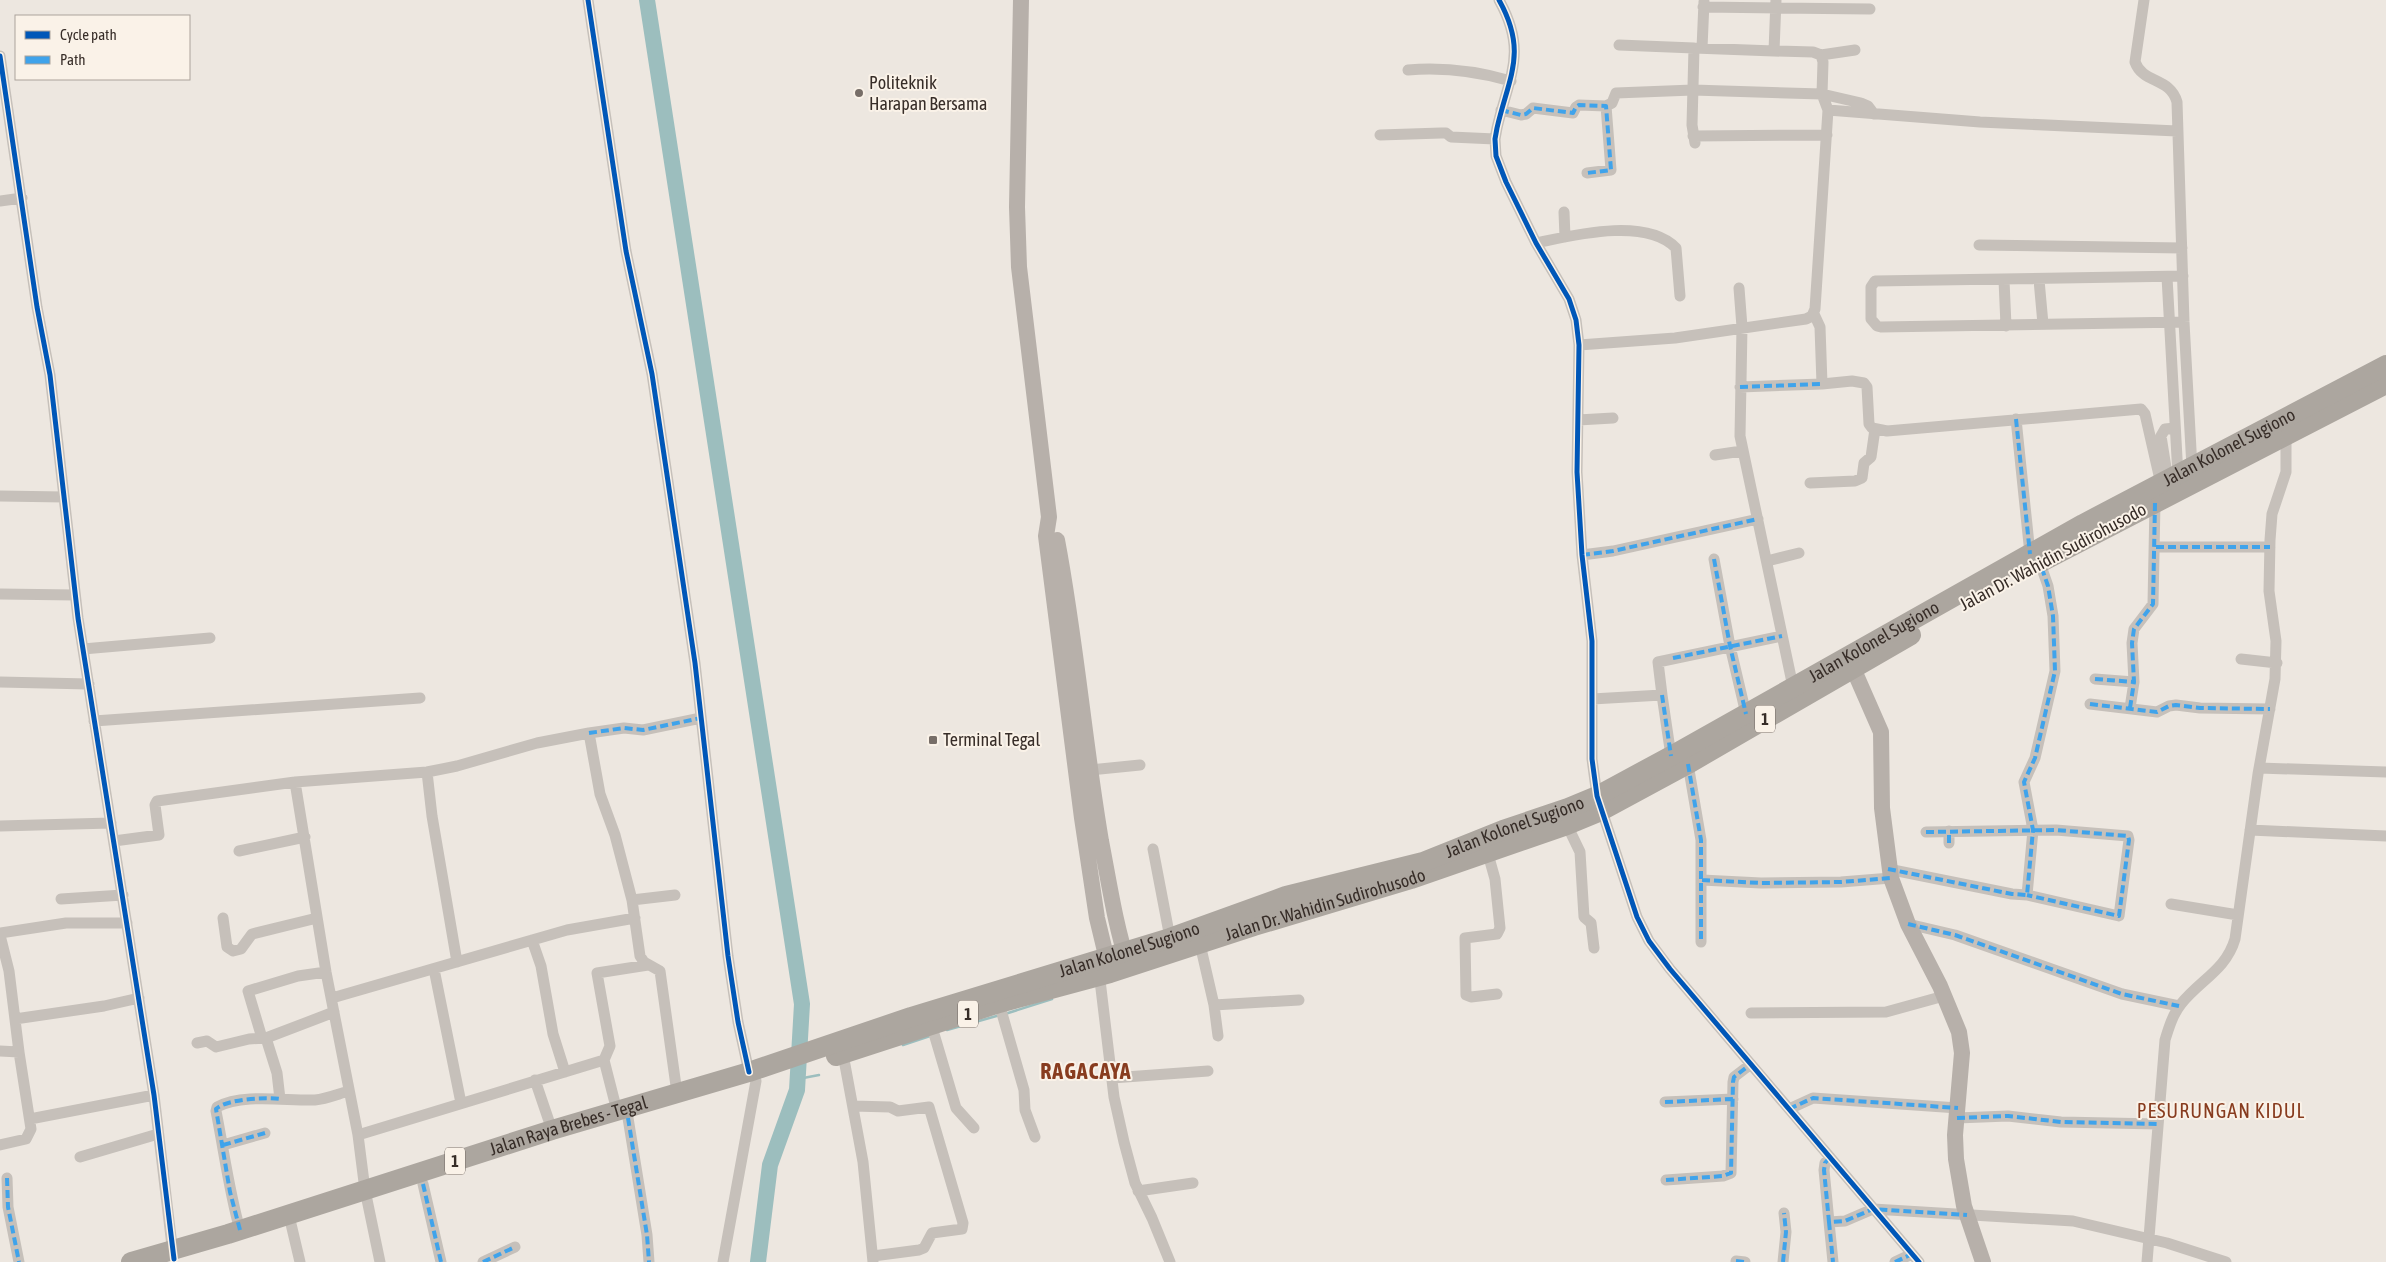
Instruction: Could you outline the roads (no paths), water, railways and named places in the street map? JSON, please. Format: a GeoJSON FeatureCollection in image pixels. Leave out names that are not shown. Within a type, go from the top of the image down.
{"type":"FeatureCollection","features":[{"type":"Feature","properties":{"kind":"highway","name":"Jalan Kolonel Sugiono"},"geometry":{"type":"LineString","coordinates":[[2035,559],[2083,524],[2175,477],[2285,426],[2386,365]]}},
{"type":"Feature","properties":{"kind":"highway","name":"Jalan Dr. Wahidin Sudirohusodo"},"geometry":{"type":"LineString","coordinates":[[1108,968],[1201,950],[1488,854],[1567,825],[1599,804],[2035,559],[2155,503],[2285,426],[2386,384]]}},
{"type":"Feature","properties":{"kind":"highway","name":"Jalan Kolonel Sugiono"},"geometry":{"type":"LineString","coordinates":[[1680,760],[1746,714],[1793,687],[1851,662]]}},
{"type":"Feature","properties":{"kind":"highway","name":"Jalan Kolonel Sugiono"},"geometry":{"type":"LineString","coordinates":[[834,1052],[934,1033],[1108,968],[1170,938],[1286,896],[1423,862],[1599,804]]}},
{"type":"Feature","properties":{"kind":"highway","name":"Jalan Kolonel Sugiono"},"geometry":{"type":"LineString","coordinates":[[834,1052],[1108,968]]}},
{"type":"Feature","properties":{"kind":"highway","name":"Jalan Raya Brebes - Tegal"},"geometry":{"type":"LineString","coordinates":[[131,1262],[171,1257],[291,1224],[552,1130],[622,1114],[834,1052]]}},
{"type":"Feature","properties":{"kind":"highway","name":"Jalan Raya Brebes - Tegal"},"geometry":{"type":"LineString","coordinates":[[171,1257],[240,1230],[367,1196],[423,1184],[677,1093],[753,1076]]}},
{"type":"Feature","properties":{"kind":"main road"},"geometry":{"type":"LineString","coordinates":[[1021,0],[1018,258],[1049,517],[1056,534],[1066,586],[1090,770],[1094,843]]}},
{"type":"Feature","properties":{"kind":"main road"},"geometry":{"type":"LineString","coordinates":[[1049,517],[1046,536],[1094,843],[1108,968]]}},
{"type":"Feature","properties":{"kind":"main road"},"geometry":{"type":"LineString","coordinates":[[1851,662],[1881,732],[1882,808],[1890,873],[1908,924],[1944,996],[1959,1032],[1961,1046],[1956,1159],[1967,1215],[1983,1262]]}},
{"type":"Feature","properties":{"kind":"street"},"geometry":{"type":"LineString","coordinates":[[588,0],[619,214],[652,374],[695,663],[728,956],[738,1022],[753,1076],[723,1262]]}},
{"type":"Feature","properties":{"kind":"street"},"geometry":{"type":"LineString","coordinates":[[1499,0],[1509,17],[1515,44],[1515,58],[1511,81],[1494,139],[1496,156],[1506,182],[1536,243],[1569,299],[1576,320],[1580,345],[1577,472],[1582,555],[1592,641],[1592,759],[1599,804],[1637,916],[1649,941],[1670,970],[1749,1066],[1789,1109],[1868,1211],[1908,1259]]}},
{"type":"Feature","properties":{"kind":"street"},"geometry":{"type":"LineString","coordinates":[[2144,0],[2135,62],[2142,74],[2169,86],[2175,94],[2178,131],[2184,322],[2175,477]]}},
{"type":"Feature","properties":{"kind":"street"},"geometry":{"type":"LineString","coordinates":[[1826,135],[1694,139],[1693,90],[1704,4],[1776,4],[1870,9]]}},
{"type":"Feature","properties":{"kind":"street"},"geometry":{"type":"LineString","coordinates":[[1774,51],[1776,4]]}},
{"type":"Feature","properties":{"kind":"street"},"geometry":{"type":"LineString","coordinates":[[1619,45],[1813,52],[1821,56],[1855,50]]}},
{"type":"Feature","properties":{"kind":"street"},"geometry":{"type":"LineString","coordinates":[[0,56],[37,307],[50,375],[75,595],[154,1095],[171,1257]]}},
{"type":"Feature","properties":{"kind":"street"},"geometry":{"type":"LineString","coordinates":[[1821,56],[1823,62],[1822,94],[1828,110],[1814,314],[1820,327],[1822,384]]}},
{"type":"Feature","properties":{"kind":"street"},"geometry":{"type":"LineString","coordinates":[[1408,70],[1432,68],[1461,70],[1511,81]]}},
{"type":"Feature","properties":{"kind":"street"},"geometry":{"type":"LineString","coordinates":[[1501,110],[1521,115],[1526,114],[1533,108],[1573,113],[1577,106],[1606,106],[1612,103],[1616,93],[1693,90],[1822,94],[1861,103],[1868,106],[1874,114]]}},
{"type":"Feature","properties":{"kind":"street"},"geometry":{"type":"LineString","coordinates":[[1587,173],[1611,170],[1606,106]]}},
{"type":"Feature","properties":{"kind":"street"},"geometry":{"type":"LineString","coordinates":[[1828,110],[2089,128],[2178,131]]}},
{"type":"Feature","properties":{"kind":"street"},"geometry":{"type":"LineString","coordinates":[[1380,135],[1446,133],[1450,137],[1494,139]]}},
{"type":"Feature","properties":{"kind":"street"},"geometry":{"type":"LineString","coordinates":[[0,200],[22,198]]}},
{"type":"Feature","properties":{"kind":"street"},"geometry":{"type":"LineString","coordinates":[[1564,212],[1565,237]]}},
{"type":"Feature","properties":{"kind":"street"},"geometry":{"type":"LineString","coordinates":[[1536,243],[1565,237],[1632,231],[1664,239],[1676,248],[1680,296]]}},
{"type":"Feature","properties":{"kind":"street"},"geometry":{"type":"LineString","coordinates":[[1979,245],[2182,248]]}},
{"type":"Feature","properties":{"kind":"street"},"geometry":{"type":"LineString","coordinates":[[2183,276],[2039,280],[1875,281],[1870,287],[1872,319],[1876,326],[1881,327],[2184,322]]}},
{"type":"Feature","properties":{"kind":"street"},"geometry":{"type":"LineString","coordinates":[[2167,277],[2175,428],[2165,429],[2161,436],[2175,477]]}},
{"type":"Feature","properties":{"kind":"street"},"geometry":{"type":"LineString","coordinates":[[2004,280],[2006,326]]}},
{"type":"Feature","properties":{"kind":"street"},"geometry":{"type":"LineString","coordinates":[[2039,280],[2043,324]]}},
{"type":"Feature","properties":{"kind":"street"},"geometry":{"type":"LineString","coordinates":[[1739,288],[1742,328],[1740,387],[1742,451],[1793,687]]}},
{"type":"Feature","properties":{"kind":"street"},"geometry":{"type":"LineString","coordinates":[[1580,345],[1675,338],[1806,319],[1814,314]]}},
{"type":"Feature","properties":{"kind":"street"},"geometry":{"type":"LineString","coordinates":[[1740,387],[1852,381],[1864,383],[1867,387],[1870,424],[1876,429],[1887,431],[2143,410],[2175,477]]}},
{"type":"Feature","properties":{"kind":"street"},"geometry":{"type":"LineString","coordinates":[[1578,420],[1613,418]]}},
{"type":"Feature","properties":{"kind":"street"},"geometry":{"type":"LineString","coordinates":[[2016,419],[2035,559],[2048,586],[2053,616],[2055,672],[2035,758],[2024,782],[2033,830],[2028,895]]}},
{"type":"Feature","properties":{"kind":"street"},"geometry":{"type":"LineString","coordinates":[[2147,1262],[2158,1241],[2158,1124],[2165,1040],[2179,1006],[2227,958],[2235,939],[2238,915],[2256,830],[2260,768],[2277,663],[2269,591],[2270,547],[2272,514],[2286,472],[2285,426]]}},
{"type":"Feature","properties":{"kind":"street"},"geometry":{"type":"LineString","coordinates":[[1810,483],[1855,481],[1862,478],[1864,463],[1872,455],[1876,429]]}},
{"type":"Feature","properties":{"kind":"street"},"geometry":{"type":"LineString","coordinates":[[1715,455],[1742,451]]}},
{"type":"Feature","properties":{"kind":"street"},"geometry":{"type":"LineString","coordinates":[[0,496],[64,497]]}},
{"type":"Feature","properties":{"kind":"street"},"geometry":{"type":"LineString","coordinates":[[2130,708],[2134,682],[2134,629],[2152,607],[2156,547],[2155,503]]}},
{"type":"Feature","properties":{"kind":"street"},"geometry":{"type":"LineString","coordinates":[[1582,555],[1613,551],[1758,519]]}},
{"type":"Feature","properties":{"kind":"street"},"geometry":{"type":"LineString","coordinates":[[2156,547],[2270,547]]}},
{"type":"Feature","properties":{"kind":"street"},"geometry":{"type":"LineString","coordinates":[[1767,561],[1799,553]]}},
{"type":"Feature","properties":{"kind":"street"},"geometry":{"type":"LineString","coordinates":[[1714,559],[1730,646],[1746,714]]}},
{"type":"Feature","properties":{"kind":"street"},"geometry":{"type":"LineString","coordinates":[[0,594],[75,595]]}},
{"type":"Feature","properties":{"kind":"street"},"geometry":{"type":"LineString","coordinates":[[1701,942],[1701,840],[1662,696],[1658,662],[1782,636]]}},
{"type":"Feature","properties":{"kind":"street"},"geometry":{"type":"LineString","coordinates":[[84,649],[210,638]]}},
{"type":"Feature","properties":{"kind":"street"},"geometry":{"type":"LineString","coordinates":[[2241,659],[2277,663]]}},
{"type":"Feature","properties":{"kind":"street"},"geometry":{"type":"LineString","coordinates":[[2095,679],[2134,682]]}},
{"type":"Feature","properties":{"kind":"street"},"geometry":{"type":"LineString","coordinates":[[0,682],[89,684]]}},
{"type":"Feature","properties":{"kind":"street"},"geometry":{"type":"LineString","coordinates":[[1592,699],[1662,696]]}},
{"type":"Feature","properties":{"kind":"street"},"geometry":{"type":"LineString","coordinates":[[94,721],[420,698]]}},
{"type":"Feature","properties":{"kind":"street"},"geometry":{"type":"LineString","coordinates":[[2090,704],[2157,712],[2176,705],[2200,708],[2270,709]]}},
{"type":"Feature","properties":{"kind":"street"},"geometry":{"type":"LineString","coordinates":[[114,841],[159,835],[154,805],[158,801],[295,782],[427,772],[457,766],[537,743],[624,728],[643,730],[701,718]]}},
{"type":"Feature","properties":{"kind":"street"},"geometry":{"type":"LineString","coordinates":[[589,733],[600,794],[615,835],[632,900],[640,956],[648,965]]}},
{"type":"Feature","properties":{"kind":"street"},"geometry":{"type":"LineString","coordinates":[[1090,770],[1140,765]]}},
{"type":"Feature","properties":{"kind":"street"},"geometry":{"type":"LineString","coordinates":[[2260,768],[2386,772]]}},
{"type":"Feature","properties":{"kind":"street"},"geometry":{"type":"LineString","coordinates":[[427,772],[432,816],[458,962]]}},
{"type":"Feature","properties":{"kind":"street"},"geometry":{"type":"LineString","coordinates":[[295,782],[326,972],[358,1135],[367,1196],[380,1262]]}},
{"type":"Feature","properties":{"kind":"street"},"geometry":{"type":"LineString","coordinates":[[0,826],[111,823]]}},
{"type":"Feature","properties":{"kind":"street"},"geometry":{"type":"LineString","coordinates":[[1567,825],[1580,852],[1584,917],[1591,923],[1594,948]]}},
{"type":"Feature","properties":{"kind":"street"},"geometry":{"type":"LineString","coordinates":[[1702,880],[1753,883],[1841,882],[1890,873],[2012,894],[2028,895],[2119,916],[2129,840],[2126,835],[2033,830],[1926,832]]}},
{"type":"Feature","properties":{"kind":"street"},"geometry":{"type":"LineString","coordinates":[[2256,830],[2386,836]]}},
{"type":"Feature","properties":{"kind":"street"},"geometry":{"type":"LineString","coordinates":[[1949,831],[1949,843]]}},
{"type":"Feature","properties":{"kind":"street"},"geometry":{"type":"LineString","coordinates":[[239,851],[305,837]]}},
{"type":"Feature","properties":{"kind":"street"},"geometry":{"type":"LineString","coordinates":[[1154,848],[1170,938]]}},
{"type":"Feature","properties":{"kind":"street"},"geometry":{"type":"LineString","coordinates":[[1488,854],[1495,879],[1500,928],[1497,934],[1465,938],[1466,985],[1468,996],[1497,994]]}},
{"type":"Feature","properties":{"kind":"street"},"geometry":{"type":"LineString","coordinates":[[61,899],[123,895]]}},
{"type":"Feature","properties":{"kind":"street"},"geometry":{"type":"LineString","coordinates":[[632,900],[675,896]]}},
{"type":"Feature","properties":{"kind":"street"},"geometry":{"type":"LineString","coordinates":[[2170,904],[2238,915]]}},
{"type":"Feature","properties":{"kind":"street"},"geometry":{"type":"LineString","coordinates":[[222,918],[228,947],[233,951],[241,949],[252,934],[317,918]]}},
{"type":"Feature","properties":{"kind":"street"},"geometry":{"type":"LineString","coordinates":[[332,998],[592,924],[635,918]]}},
{"type":"Feature","properties":{"kind":"street"},"geometry":{"type":"LineString","coordinates":[[0,1145],[26,1139],[30,1129],[30,1119],[19,1052],[10,971],[0,934],[66,924],[127,922]]}},
{"type":"Feature","properties":{"kind":"street"},"geometry":{"type":"LineString","coordinates":[[1908,924],[1966,939],[2122,994],[2179,1006]]}},
{"type":"Feature","properties":{"kind":"street"},"geometry":{"type":"LineString","coordinates":[[532,940],[541,966],[553,1034],[565,1072]]}},
{"type":"Feature","properties":{"kind":"street"},"geometry":{"type":"LineString","coordinates":[[1201,950],[1214,1005],[1218,1036]]}},
{"type":"Feature","properties":{"kind":"street"},"geometry":{"type":"LineString","coordinates":[[649,1262],[647,1235],[622,1114],[604,1060],[610,1046],[597,973],[648,965],[657,967],[660,971],[677,1093]]}},
{"type":"Feature","properties":{"kind":"street"},"geometry":{"type":"LineString","coordinates":[[1108,968],[1112,1078],[1124,1142],[1138,1191],[1152,1218],[1170,1262]]}},
{"type":"Feature","properties":{"kind":"street"},"geometry":{"type":"LineString","coordinates":[[434,969],[461,1103]]}},
{"type":"Feature","properties":{"kind":"street"},"geometry":{"type":"LineString","coordinates":[[280,1099],[276,1073],[248,991],[298,976],[326,972]]}},
{"type":"Feature","properties":{"kind":"street"},"geometry":{"type":"LineString","coordinates":[[1752,1013],[1886,1012],[1944,996]]}},
{"type":"Feature","properties":{"kind":"street"},"geometry":{"type":"LineString","coordinates":[[15,1019],[104,1006],[139,998]]}},
{"type":"Feature","properties":{"kind":"street"},"geometry":{"type":"LineString","coordinates":[[1214,1005],[1299,1000]]}},
{"type":"Feature","properties":{"kind":"street"},"geometry":{"type":"LineString","coordinates":[[1001,1007],[1024,1090],[1025,1110],[1035,1137]]}},
{"type":"Feature","properties":{"kind":"street"},"geometry":{"type":"LineString","coordinates":[[197,1043],[206,1041],[214,1046],[221,1046],[264,1038],[334,1012]]}},
{"type":"Feature","properties":{"kind":"street"},"geometry":{"type":"LineString","coordinates":[[934,1033],[956,1108],[974,1128]]}},
{"type":"Feature","properties":{"kind":"street"},"geometry":{"type":"LineString","coordinates":[[0,1052],[19,1052]]}},
{"type":"Feature","properties":{"kind":"street"},"geometry":{"type":"LineString","coordinates":[[834,1052],[853,1106],[863,1162],[873,1259],[919,1250],[924,1248],[932,1233],[962,1229],[963,1223],[928,1107],[898,1111],[890,1107],[853,1106]]}},
{"type":"Feature","properties":{"kind":"street"},"geometry":{"type":"LineString","coordinates":[[358,1135],[604,1060]]}},
{"type":"Feature","properties":{"kind":"street"},"geometry":{"type":"LineString","coordinates":[[1666,1180],[1723,1176],[1731,1173],[1734,1077],[1749,1066]]}},
{"type":"Feature","properties":{"kind":"street"},"geometry":{"type":"LineString","coordinates":[[1112,1078],[1208,1071]]}},
{"type":"Feature","properties":{"kind":"street"},"geometry":{"type":"LineString","coordinates":[[535,1080],[552,1130]]}},
{"type":"Feature","properties":{"kind":"street"},"geometry":{"type":"LineString","coordinates":[[240,1230],[230,1192],[216,1111],[217,1107],[237,1101],[317,1100],[349,1091]]}},
{"type":"Feature","properties":{"kind":"street"},"geometry":{"type":"LineString","coordinates":[[30,1119],[154,1095]]}},
{"type":"Feature","properties":{"kind":"street"},"geometry":{"type":"LineString","coordinates":[[1789,1109],[1813,1098],[2061,1122],[2158,1124]]}},
{"type":"Feature","properties":{"kind":"street"},"geometry":{"type":"LineString","coordinates":[[1665,1102],[1733,1099]]}},
{"type":"Feature","properties":{"kind":"street"},"geometry":{"type":"LineString","coordinates":[[223,1145],[265,1133]]}},
{"type":"Feature","properties":{"kind":"street"},"geometry":{"type":"LineString","coordinates":[[80,1157],[158,1134]]}},
{"type":"Feature","properties":{"kind":"street"},"geometry":{"type":"LineString","coordinates":[[1828,1160],[1829,1222],[1833,1262]]}},
{"type":"Feature","properties":{"kind":"street"},"geometry":{"type":"LineString","coordinates":[[6,1178],[4,1208],[19,1262]]}},
{"type":"Feature","properties":{"kind":"street"},"geometry":{"type":"LineString","coordinates":[[1138,1191],[1164,1185],[1193,1183]]}},
{"type":"Feature","properties":{"kind":"street"},"geometry":{"type":"LineString","coordinates":[[423,1184],[440,1262]]}},
{"type":"Feature","properties":{"kind":"street"},"geometry":{"type":"LineString","coordinates":[[1829,1222],[1846,1221],[1868,1211],[2073,1221],[2158,1241],[2226,1262]]}},
{"type":"Feature","properties":{"kind":"street"},"geometry":{"type":"LineString","coordinates":[[1783,1262],[1786,1232],[1784,1213]]}},
{"type":"Feature","properties":{"kind":"street"},"geometry":{"type":"LineString","coordinates":[[291,1224],[300,1262]]}},
{"type":"Feature","properties":{"kind":"street"},"geometry":{"type":"LineString","coordinates":[[483,1262],[515,1247]]}},
{"type":"Feature","properties":{"kind":"waterway"},"geometry":{"type":"LineString","coordinates":[[647,0],[802,1004],[797,1090],[770,1165],[758,1262]]}},
{"type":"Feature","properties":{"kind":"waterway"},"geometry":{"type":"LineString","coordinates":[[1005,1014],[1052,999]]}},
{"type":"Feature","properties":{"kind":"waterway"},"geometry":{"type":"LineString","coordinates":[[947,1030],[1000,1015]]}},
{"type":"Feature","properties":{"kind":"waterway"},"geometry":{"type":"LineString","coordinates":[[903,1045],[930,1036]]}},
{"type":"Feature","properties":{"kind":"waterway"},"geometry":{"type":"LineString","coordinates":[[798,1079],[819,1075]]}},
{"type":"Feature","properties":{"kind":"place","name":"Politeknik Harapan Bersama"},"geometry":{"type":"Point","coordinates":[859,93]}},
{"type":"Feature","properties":{"kind":"place","name":"Terminal Tegal"},"geometry":{"type":"Point","coordinates":[933,740]}},
{"type":"Feature","properties":{"kind":"district","name":"RAGACAYA"},"geometry":{"type":"Point","coordinates":[1086,1071]}},
{"type":"Feature","properties":{"kind":"district","name":"PESURUNGAN KIDUL"},"geometry":{"type":"Point","coordinates":[2221,1111]}}]}
